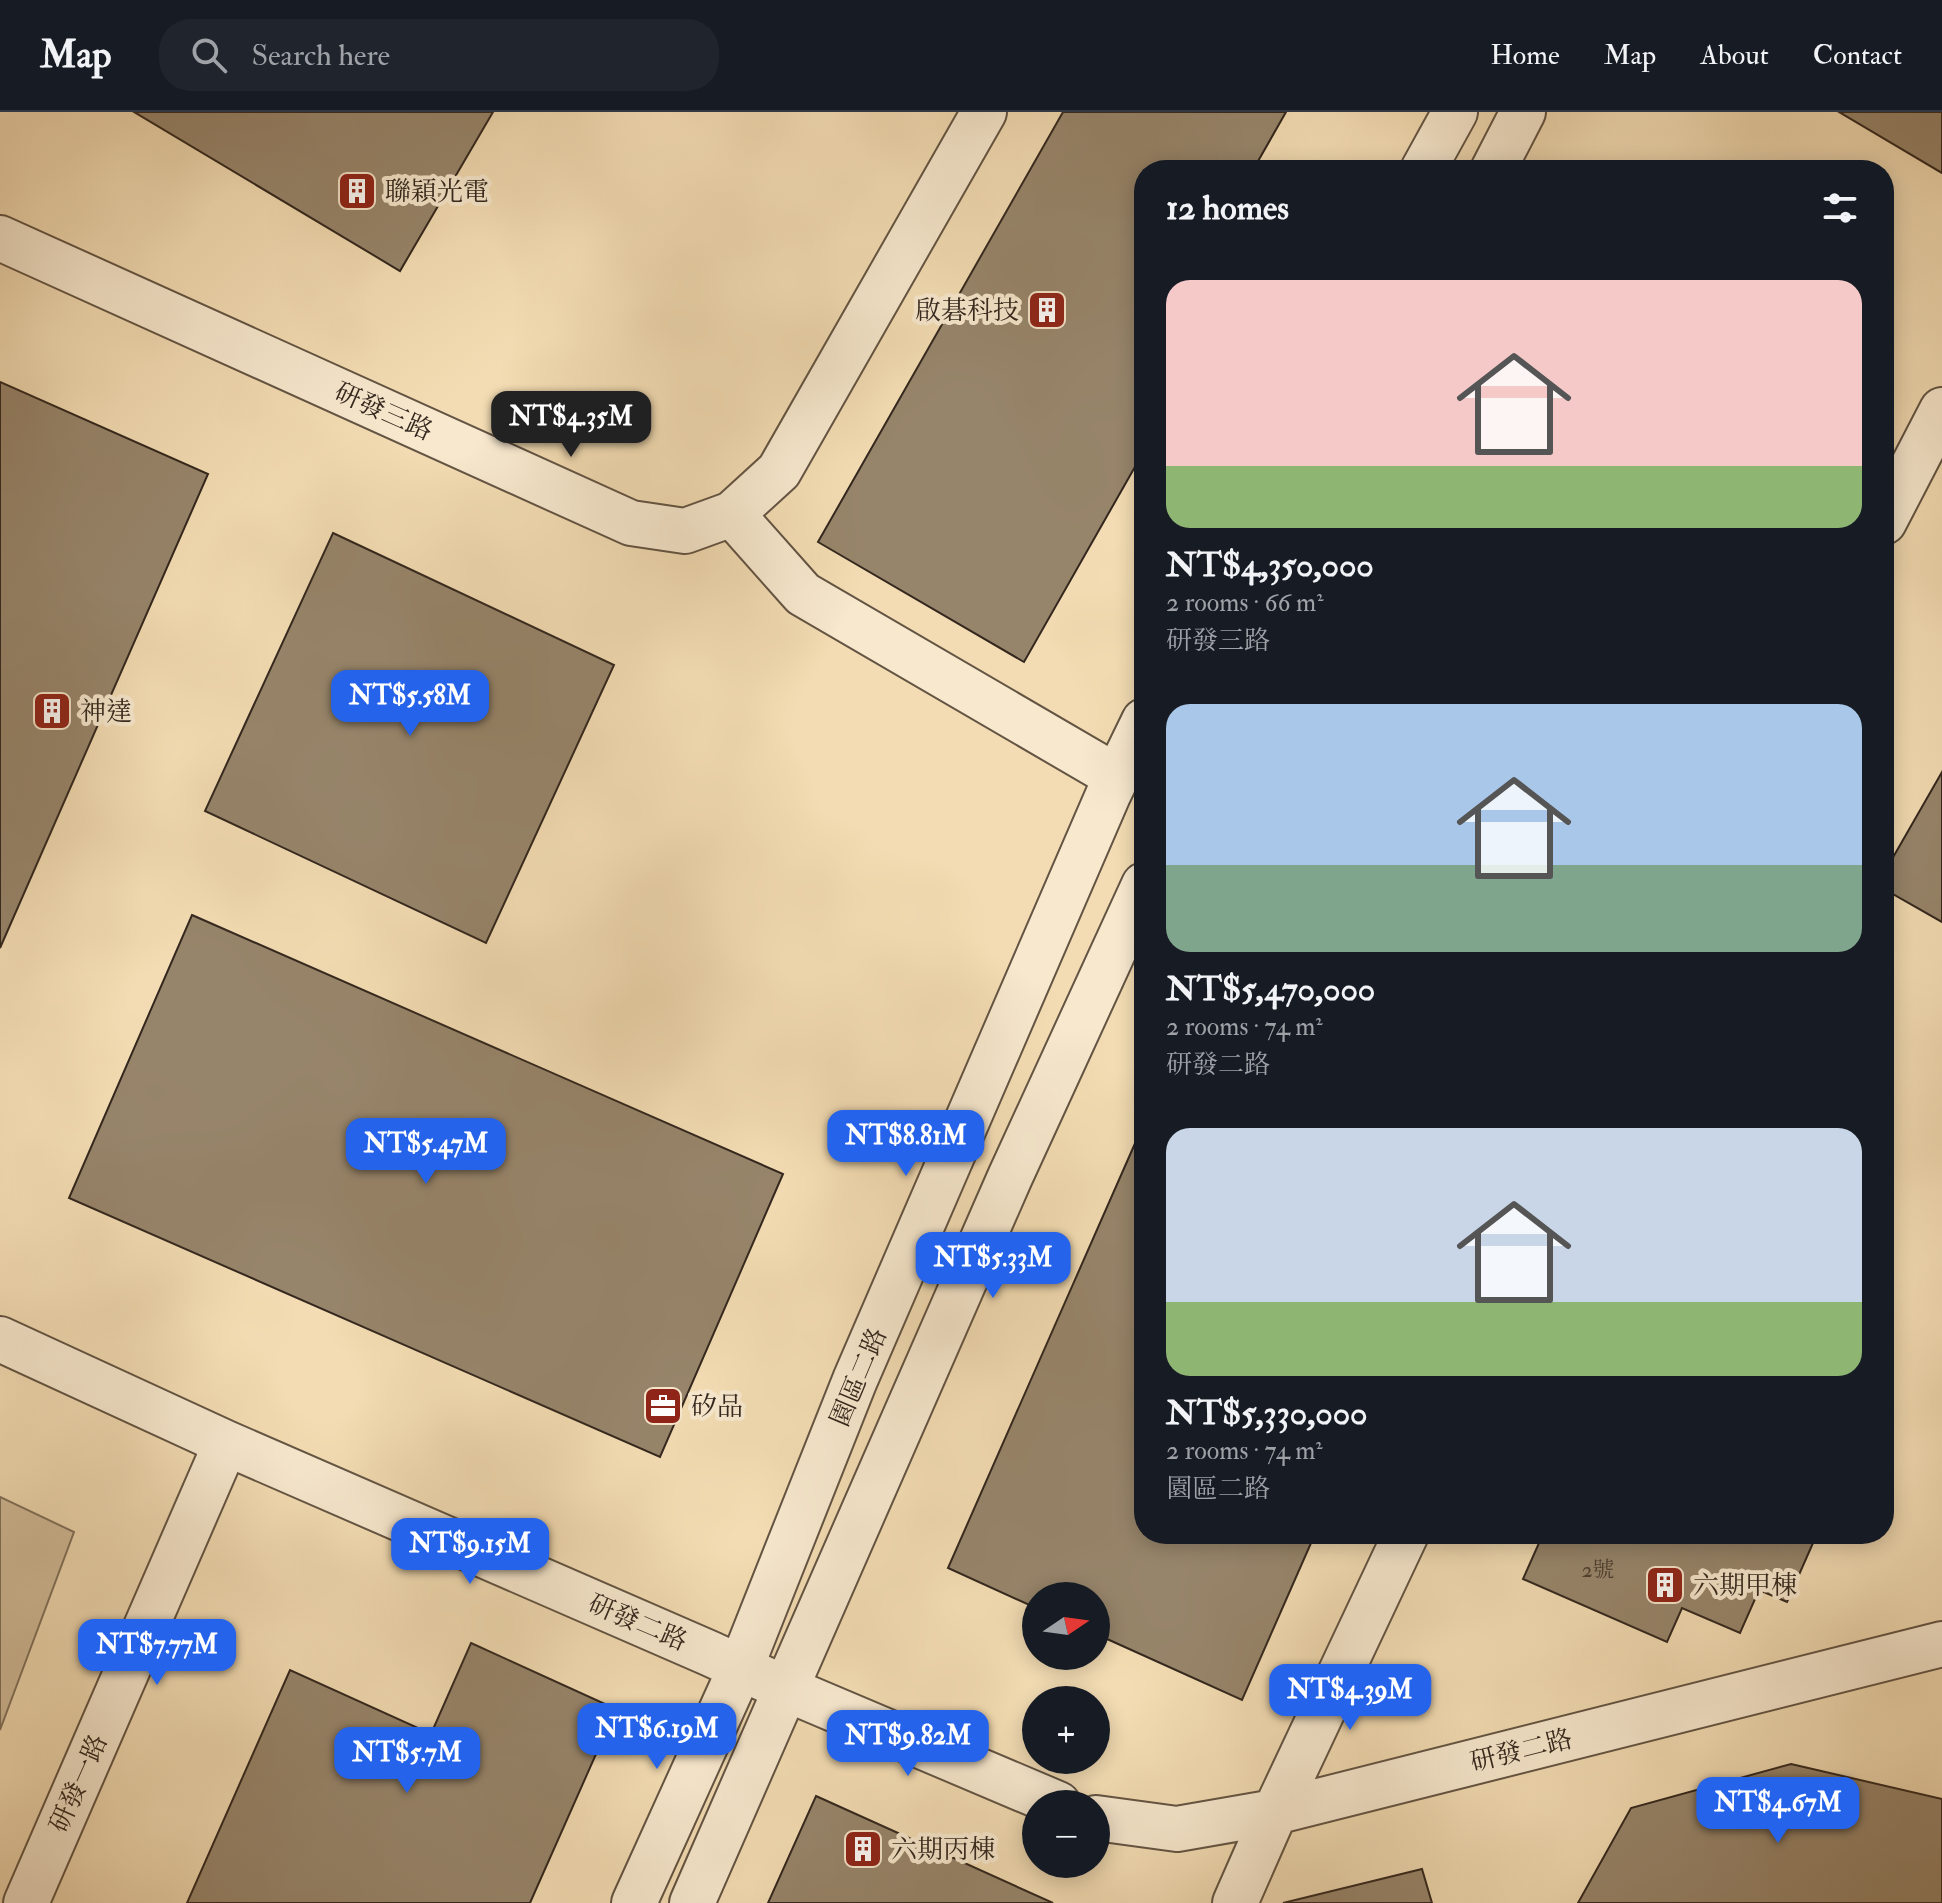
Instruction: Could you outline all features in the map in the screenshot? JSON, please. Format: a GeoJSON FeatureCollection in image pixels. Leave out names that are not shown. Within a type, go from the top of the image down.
{"type":"FeatureCollection","features":[{"type":"Feature","properties":{"kind":"street","name":"研發三路"},"geometry":{"type":"LineString","coordinates":[[0,238],[631,523],[685,531],[732,514],[779,471],[984,112]]}},
{"type":"Feature","properties":{"kind":"street"},"geometry":{"type":"LineString","coordinates":[[1429,160],[1455,112]]}},
{"type":"Feature","properties":{"kind":"street"},"geometry":{"type":"LineString","coordinates":[[1498,160],[1523,112]]}},
{"type":"Feature","properties":{"kind":"street"},"geometry":{"type":"LineString","coordinates":[[1894,503],[1942,410]]}},
{"type":"Feature","properties":{"kind":"street"},"geometry":{"type":"LineString","coordinates":[[732,514],[803,594],[1117,777]]}},
{"type":"Feature","properties":{"kind":"street","name":"園區二路"},"geometry":{"type":"LineString","coordinates":[[634,1903],[741,1667],[855,1380],[1134,742]]}},
{"type":"Feature","properties":{"kind":"street"},"geometry":{"type":"LineString","coordinates":[[692,1903],[1010,1177],[1134,907]]}},
{"type":"Feature","properties":{"kind":"street","name":"研發二路"},"geometry":{"type":"LineString","coordinates":[[0,1339],[226,1443],[784,1688],[1025,1790]]}},
{"type":"Feature","properties":{"kind":"street","name":"研發一路"},"geometry":{"type":"LineString","coordinates":[[26,1903],[226,1443]]}},
{"type":"Feature","properties":{"kind":"street"},"geometry":{"type":"LineString","coordinates":[[1235,1903],[1401,1544]]}},
{"type":"Feature","properties":{"kind":"street","name":"研發二路"},"geometry":{"type":"LineString","coordinates":[[1110,1820],[1177,1829],[1275,1812],[1942,1644]]}},
{"type":"Feature","properties":{"kind":"shaded area"},"geometry":{"type":"Polygon","coordinates":[[[0,1497],[74,1532],[0,1730],[0,1497]]]}},
{"type":"Feature","properties":{"kind":"building","name":"聯穎光電"},"geometry":{"type":"Polygon","coordinates":[[[134,112],[493,112],[400,271],[134,112]]]}},
{"type":"Feature","properties":{"kind":"building","name":"啟碁科技"},"geometry":{"type":"Polygon","coordinates":[[[1063,112],[1286,112],[1259,160],[1134,160],[1134,469],[1024,662],[818,542],[1063,112]]]}},
{"type":"Feature","properties":{"kind":"building"},"geometry":{"type":"Polygon","coordinates":[[[1839,112],[1942,112],[1942,173],[1839,112]]]}},
{"type":"Feature","properties":{"kind":"building","name":"神達"},"geometry":{"type":"Polygon","coordinates":[[[0,382],[208,474],[0,948],[0,382]]]}},
{"type":"Feature","properties":{"kind":"building"},"geometry":{"type":"Polygon","coordinates":[[[333,533],[614,665],[486,943],[205,811],[333,533]]]}},
{"type":"Feature","properties":{"kind":"building"},"geometry":{"type":"Polygon","coordinates":[[[1942,772],[1942,922],[1894,895],[1894,856],[1942,772]]]}},
{"type":"Feature","properties":{"kind":"building"},"geometry":{"type":"Polygon","coordinates":[[[192,915],[783,1174],[660,1457],[69,1198],[192,915]]]}},
{"type":"Feature","properties":{"kind":"building"},"geometry":{"type":"Polygon","coordinates":[[[1134,1146],[1134,1544],[1311,1544],[1242,1700],[1110,1640],[1110,1582],[1022,1582],[1022,1602],[948,1568],[1134,1146]]]}},
{"type":"Feature","properties":{"kind":"building","name":"六期甲棟"},"geometry":{"type":"Polygon","coordinates":[[[1539,1544],[1813,1544],[1787,1602],[1759,1590],[1740,1633],[1682,1608],[1667,1642],[1523,1579],[1539,1544]]]}},
{"type":"Feature","properties":{"kind":"building"},"geometry":{"type":"Polygon","coordinates":[[[471,1643],[616,1709],[530,1903],[187,1903],[290,1670],[431,1734],[471,1643]]]}},
{"type":"Feature","properties":{"kind":"building"},"geometry":{"type":"Polygon","coordinates":[[[1791,1764],[1942,1799],[1942,1903],[1578,1903],[1631,1808],[1791,1764]]]}},
{"type":"Feature","properties":{"kind":"building","name":"六期丙棟"},"geometry":{"type":"Polygon","coordinates":[[[816,1796],[1053,1903],[768,1903],[816,1796]]]}},
{"type":"Feature","properties":{"kind":"building"},"geometry":{"type":"Polygon","coordinates":[[[1422,1869],[1432,1903],[1283,1903],[1422,1869]]]}},
{"type":"Feature","properties":{"kind":"place","name":"聯穎光電"},"geometry":{"type":"Point","coordinates":[357,191]}},
{"type":"Feature","properties":{"kind":"place","name":"啟碁科技"},"geometry":{"type":"Point","coordinates":[1047,310]}},
{"type":"Feature","properties":{"kind":"place","name":"神達"},"geometry":{"type":"Point","coordinates":[52,711]}},
{"type":"Feature","properties":{"kind":"place","name":"矽品"},"geometry":{"type":"Point","coordinates":[663,1406]}},
{"type":"Feature","properties":{"kind":"place","name":"六期甲棟"},"geometry":{"type":"Point","coordinates":[1665,1585]}},
{"type":"Feature","properties":{"kind":"place","name":"六期丙棟"},"geometry":{"type":"Point","coordinates":[863,1849]}}]}
